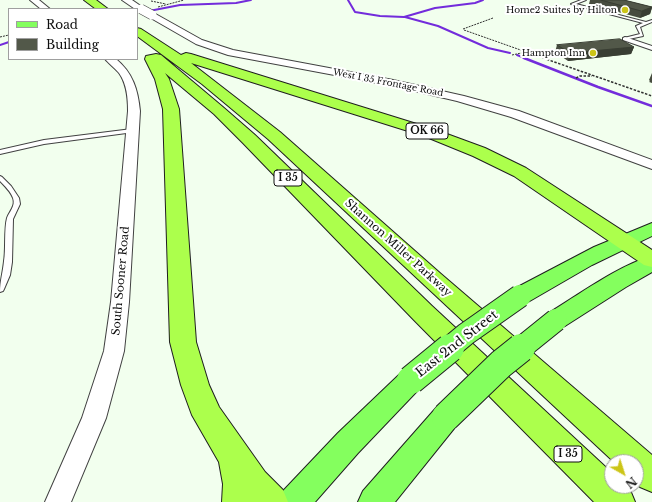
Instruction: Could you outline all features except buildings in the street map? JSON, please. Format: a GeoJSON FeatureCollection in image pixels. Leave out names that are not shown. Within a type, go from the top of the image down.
{"type":"FeatureCollection","features":[{"type":"Feature","properties":{"kind":"highway"},"geometry":{"type":"LineString","coordinates":[[85,5],[98,8]]}},
{"type":"Feature","properties":{"kind":"highway","name":"Shannon Miller Parkway"},"geometry":{"type":"LineString","coordinates":[[138,32],[170,52],[224,92],[255,118],[652,476]]}},
{"type":"Feature","properties":{"kind":"highway"},"geometry":{"type":"LineString","coordinates":[[142,48],[162,79],[171,109],[183,342],[195,385],[207,415],[234,457],[253,482],[271,502]]}},
{"type":"Feature","properties":{"kind":"highway","name":"I 35"},"geometry":{"type":"LineString","coordinates":[[142,48],[219,111],[239,130],[618,502]]}},
{"type":"Feature","properties":{"kind":"highway","name":"OK 66"},"geometry":{"type":"LineString","coordinates":[[170,52],[458,142],[520,172],[652,261]]}},
{"type":"Feature","properties":{"kind":"highway"},"geometry":{"type":"LineString","coordinates":[[234,457],[240,484],[239,502]]}},
{"type":"Feature","properties":{"kind":"main road","name":"East 2nd Street"},"geometry":{"type":"LineString","coordinates":[[294,502],[348,443],[412,380],[466,334],[520,296],[623,240],[652,229]]}},
{"type":"Feature","properties":{"kind":"main road"},"geometry":{"type":"LineString","coordinates":[[374,502],[446,417],[501,364],[556,320],[652,261]]}},
{"type":"Feature","properties":{"kind":"street"},"geometry":{"type":"LineString","coordinates":[[34,0],[45,8]]}},
{"type":"Feature","properties":{"kind":"street","name":"West I 35 Frontage Road"},"geometry":{"type":"LineString","coordinates":[[126,0],[141,8],[154,11],[199,42],[231,53],[399,84],[460,98],[515,114],[652,165]]}},
{"type":"Feature","properties":{"kind":"street"},"geometry":{"type":"LineString","coordinates":[[626,39],[652,48]]}},
{"type":"Feature","properties":{"kind":"street","name":"South Sooner Road"},"geometry":{"type":"LineString","coordinates":[[58,502],[94,418],[114,351],[120,302],[134,111],[134,92],[122,70],[111,60]]}},
{"type":"Feature","properties":{"kind":"lane"},"geometry":{"type":"LineString","coordinates":[[584,0],[573,4],[646,23]]}},
{"type":"Feature","properties":{"kind":"lane"},"geometry":{"type":"LineString","coordinates":[[626,39],[642,35],[638,26],[652,21]]}},
{"type":"Feature","properties":{"kind":"lane"},"geometry":{"type":"LineString","coordinates":[[0,152],[44,142],[132,131]]}},
{"type":"Feature","properties":{"kind":"lane"},"geometry":{"type":"LineString","coordinates":[[0,178],[10,187],[16,198],[17,204],[10,219],[8,262],[6,275],[0,289]]}},
{"type":"Feature","properties":{"kind":"path"},"geometry":{"type":"LineString","coordinates":[[148,0],[156,3],[169,4]]}},
{"type":"Feature","properties":{"kind":"path"},"geometry":{"type":"LineString","coordinates":[[154,11],[169,4],[184,0]]}},
{"type":"Feature","properties":{"kind":"path"},"geometry":{"type":"LineString","coordinates":[[493,18],[463,29],[652,96]]}},
{"type":"Feature","properties":{"kind":"path"},"geometry":{"type":"LineString","coordinates":[[517,48],[519,51],[517,53]]}},
{"type":"Feature","properties":{"kind":"path"},"geometry":{"type":"LineString","coordinates":[[512,55],[517,53],[532,53]]}},
{"type":"Feature","properties":{"kind":"path"},"geometry":{"type":"LineString","coordinates":[[580,70],[582,73],[580,76]]}},
{"type":"Feature","properties":{"kind":"path"},"geometry":{"type":"LineString","coordinates":[[576,78],[580,76],[597,77]]}},
{"type":"Feature","properties":{"kind":"waterway"},"geometry":{"type":"LineString","coordinates":[[149,11],[180,5],[236,3],[251,0]]}},
{"type":"Feature","properties":{"kind":"waterway"},"geometry":{"type":"LineString","coordinates":[[348,0],[355,12],[380,16],[404,17],[435,8],[475,3],[483,0]]}},
{"type":"Feature","properties":{"kind":"waterway"},"geometry":{"type":"LineString","coordinates":[[405,17],[438,26],[488,48],[510,53]]}},
{"type":"Feature","properties":{"kind":"waterway"},"geometry":{"type":"LineString","coordinates":[[0,45],[8,42]]}},
{"type":"Feature","properties":{"kind":"waterway"},"geometry":{"type":"LineString","coordinates":[[517,55],[527,59]]}},
{"type":"Feature","properties":{"kind":"waterway"},"geometry":{"type":"LineString","coordinates":[[524,58],[652,106]]}},
{"type":"Feature","properties":{"kind":"place","name":"Home2 Suites by Hilton"},"geometry":{"type":"Point","coordinates":[625,10]}},
{"type":"Feature","properties":{"kind":"place","name":"Hampton Inn"},"geometry":{"type":"Point","coordinates":[593,53]}}]}
